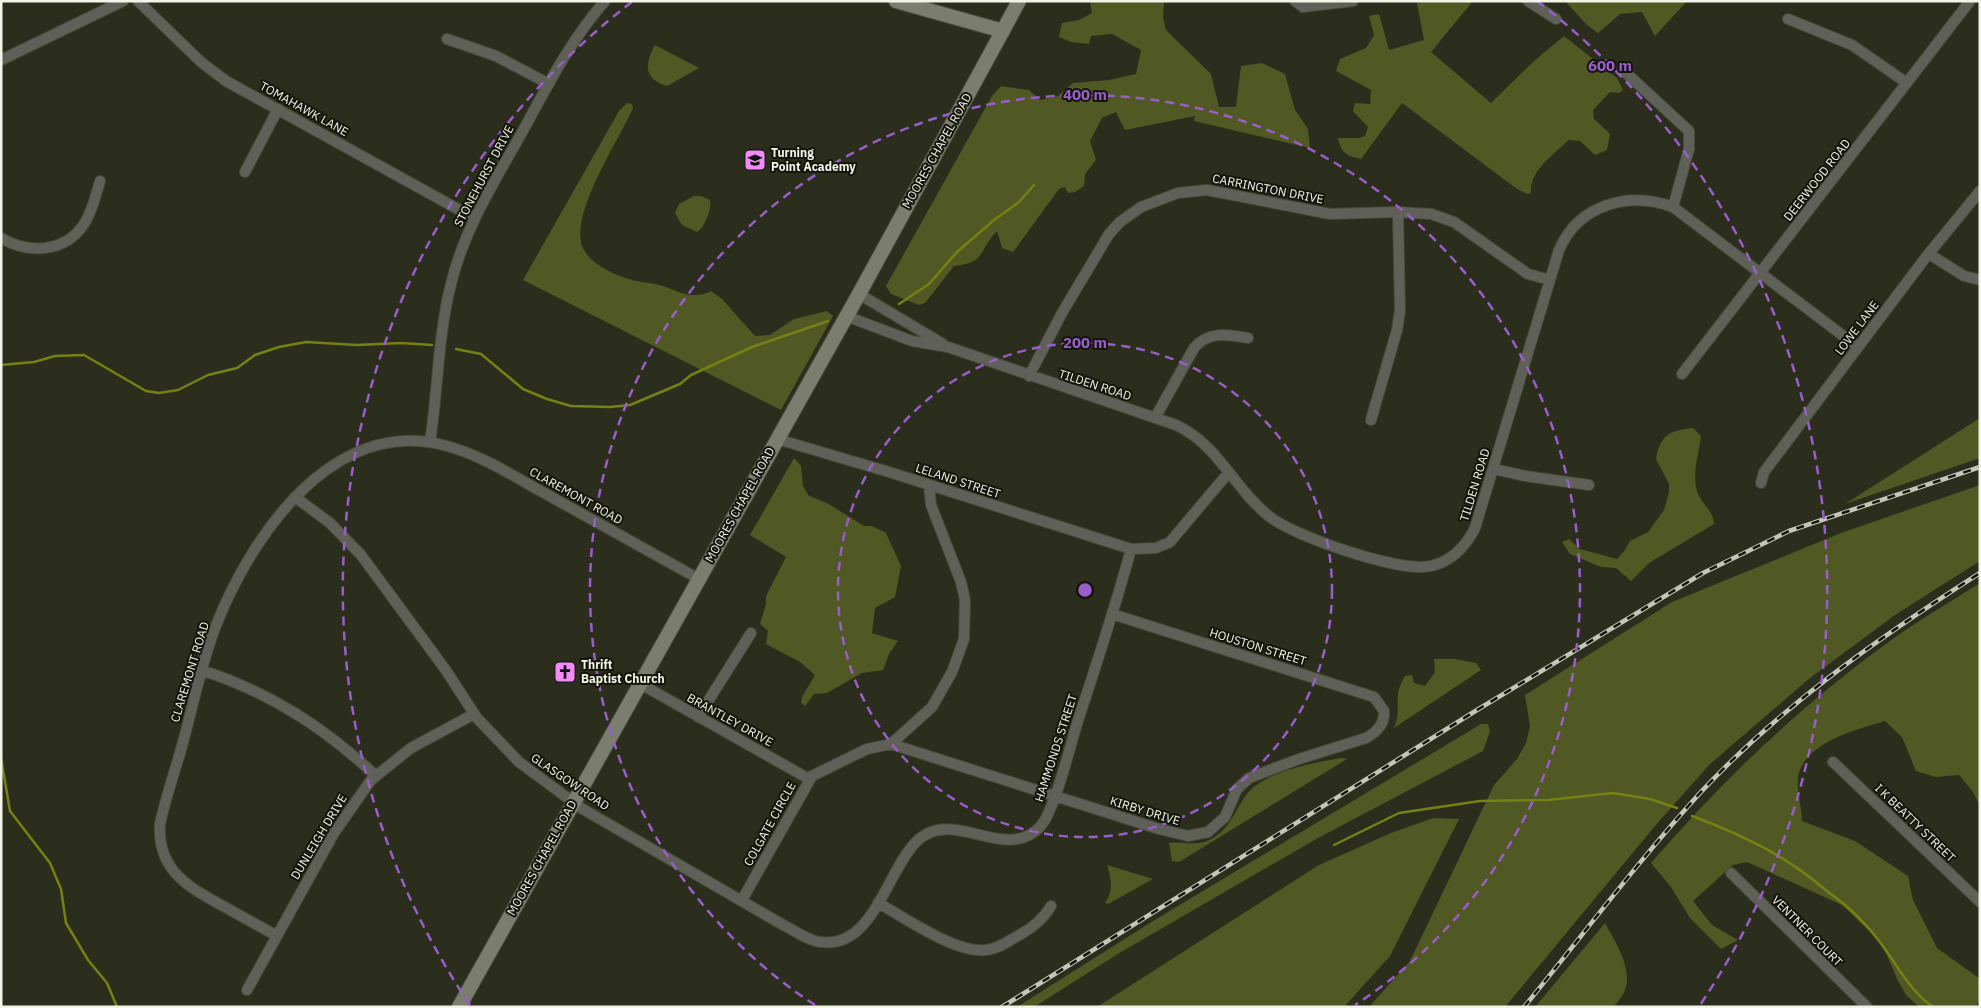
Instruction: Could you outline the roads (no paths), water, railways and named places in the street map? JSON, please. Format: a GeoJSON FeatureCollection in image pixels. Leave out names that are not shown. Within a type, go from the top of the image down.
{"type":"FeatureCollection","features":[{"type":"Feature","properties":{"kind":"main road"},"geometry":{"type":"LineString","coordinates":[[896,1],[1003,31]]}},
{"type":"Feature","properties":{"kind":"main road","name":"MOORES CHAPEL ROAD"},"geometry":{"type":"LineString","coordinates":[[459,1007],[859,294],[1019,1]]}},
{"type":"Feature","properties":{"kind":"street"},"geometry":{"type":"LineString","coordinates":[[1,60],[122,1]]}},
{"type":"Feature","properties":{"kind":"street","name":"TOMAHAWK LANE"},"geometry":{"type":"LineString","coordinates":[[138,1],[201,62],[226,80],[474,218]]}},
{"type":"Feature","properties":{"kind":"street","name":"STONEHURST DRIVE"},"geometry":{"type":"LineString","coordinates":[[430,442],[450,285],[474,218],[578,34],[605,1]]}},
{"type":"Feature","properties":{"kind":"street"},"geometry":{"type":"LineString","coordinates":[[1294,1],[1303,7],[1353,1]]}},
{"type":"Feature","properties":{"kind":"street"},"geometry":{"type":"LineString","coordinates":[[1528,1],[1556,19]]}},
{"type":"Feature","properties":{"kind":"street","name":"DEERWOOD ROAD"},"geometry":{"type":"LineString","coordinates":[[1682,374],[1970,1]]}},
{"type":"Feature","properties":{"kind":"street"},"geometry":{"type":"LineString","coordinates":[[1788,19],[1852,45],[1907,83]]}},
{"type":"Feature","properties":{"kind":"street"},"geometry":{"type":"LineString","coordinates":[[447,39],[496,56],[549,84]]}},
{"type":"Feature","properties":{"kind":"street"},"geometry":{"type":"LineString","coordinates":[[1625,72],[1689,131],[1689,149],[1673,207]]}},
{"type":"Feature","properties":{"kind":"street"},"geometry":{"type":"LineString","coordinates":[[245,172],[278,109]]}},
{"type":"Feature","properties":{"kind":"street"},"geometry":{"type":"LineString","coordinates":[[1,238],[14,245],[32,249],[42,249],[64,242],[84,224],[100,181]]}},
{"type":"Feature","properties":{"kind":"street","name":"CARRINGTON DRIVE"},"geometry":{"type":"LineString","coordinates":[[1029,376],[1104,240],[1125,218],[1153,200],[1178,193],[1208,190],[1318,212],[1344,214],[1398,212],[1431,214],[1454,222],[1518,268],[1550,280]]}},
{"type":"Feature","properties":{"kind":"street","name":"LOWE LANE"},"geometry":{"type":"LineString","coordinates":[[1761,484],[1764,472],[1929,254],[1980,191]]}},
{"type":"Feature","properties":{"kind":"street","name":"TILDEN ROAD"},"geometry":{"type":"LineString","coordinates":[[846,316],[912,341],[948,347],[1176,425],[1196,435],[1256,504],[1287,528],[1373,558],[1415,568],[1443,562],[1456,553],[1469,540],[1478,520],[1563,242],[1574,226],[1590,213],[1609,204],[1625,200],[1646,200],[1673,207],[1858,347]]}},
{"type":"Feature","properties":{"kind":"street"},"geometry":{"type":"LineString","coordinates":[[1371,420],[1397,330],[1400,311],[1398,212]]}},
{"type":"Feature","properties":{"kind":"street"},"geometry":{"type":"LineString","coordinates":[[1929,254],[1964,276],[1980,280]]}},
{"type":"Feature","properties":{"kind":"street","name":"TILDEN ROAD"},"geometry":{"type":"LineString","coordinates":[[859,294],[948,347]]}},
{"type":"Feature","properties":{"kind":"street"},"geometry":{"type":"LineString","coordinates":[[1155,418],[1198,344],[1214,334],[1248,338]]}},
{"type":"Feature","properties":{"kind":"street","name":"LELAND STREET"},"geometry":{"type":"LineString","coordinates":[[777,439],[1131,549]]}},
{"type":"Feature","properties":{"kind":"street","name":"CLAREMONT ROAD"},"geometry":{"type":"LineString","coordinates":[[276,936],[186,885],[174,873],[163,852],[160,824],[201,670],[216,626],[239,577],[268,530],[295,497],[324,470],[352,454],[396,443],[430,442],[458,449],[482,459],[699,579]]}},
{"type":"Feature","properties":{"kind":"street"},"geometry":{"type":"LineString","coordinates":[[1494,469],[1525,476],[1590,485]]}},
{"type":"Feature","properties":{"kind":"street"},"geometry":{"type":"LineString","coordinates":[[1131,549],[1156,548],[1170,542],[1229,472]]}},
{"type":"Feature","properties":{"kind":"street","name":"COLGATE CIRCLE"},"geometry":{"type":"LineString","coordinates":[[742,900],[809,779],[823,769],[867,749],[891,744],[922,717],[941,692],[959,656],[965,630],[963,590],[931,505],[929,485]]}},
{"type":"Feature","properties":{"kind":"street","name":"GLASGOW ROAD"},"geometry":{"type":"LineString","coordinates":[[295,497],[330,522],[361,555],[445,669],[474,714],[519,762],[573,802],[806,937],[815,941],[834,941]]}},
{"type":"Feature","properties":{"kind":"street","name":"HAMMONDS STREET"},"geometry":{"type":"LineString","coordinates":[[834,941],[856,932],[868,920],[910,850],[924,836],[943,829],[1005,839],[1026,837],[1033,834],[1044,820],[1054,796],[1131,549]]}},
{"type":"Feature","properties":{"kind":"street","name":"HOUSTON STREET"},"geometry":{"type":"LineString","coordinates":[[1112,614],[1365,693],[1379,700],[1384,716]]}},
{"type":"Feature","properties":{"kind":"street"},"geometry":{"type":"LineString","coordinates":[[698,717],[751,633]]}},
{"type":"Feature","properties":{"kind":"street"},"geometry":{"type":"LineString","coordinates":[[201,670],[243,685],[297,712],[340,743],[376,776]]}},
{"type":"Feature","properties":{"kind":"street","name":"BRANTLEY DRIVE"},"geometry":{"type":"LineString","coordinates":[[638,686],[646,687],[809,779]]}},
{"type":"Feature","properties":{"kind":"street","name":"DUNLEIGH DRIVE"},"geometry":{"type":"LineString","coordinates":[[247,990],[341,821],[376,776],[411,748],[474,714]]}},
{"type":"Feature","properties":{"kind":"street","name":"KIRBY DRIVE"},"geometry":{"type":"LineString","coordinates":[[891,744],[1188,836],[1201,835],[1219,824],[1225,817],[1237,789],[1249,778],[1366,738],[1378,730],[1384,716]]}},
{"type":"Feature","properties":{"kind":"street","name":"I K BEATTY STREET"},"geometry":{"type":"LineString","coordinates":[[1834,762],[1980,902]]}},
{"type":"Feature","properties":{"kind":"street","name":"VENTNER COURT"},"geometry":{"type":"LineString","coordinates":[[1732,873],[1866,1007]]}},
{"type":"Feature","properties":{"kind":"street"},"geometry":{"type":"LineString","coordinates":[[878,903],[959,948],[976,950],[996,948],[1025,932],[1040,922],[1051,906]]}},
{"type":"Feature","properties":{"kind":"waterway"},"geometry":{"type":"LineString","coordinates":[[899,304],[929,284],[957,252],[994,220],[1019,202],[1034,185]]}},
{"type":"Feature","properties":{"kind":"waterway"},"geometry":{"type":"LineString","coordinates":[[456,349],[481,354],[523,389],[547,399],[571,406],[610,407],[630,405],[680,384],[691,375],[752,347],[828,321]]}},
{"type":"Feature","properties":{"kind":"waterway"},"geometry":{"type":"LineString","coordinates":[[1,365],[34,362],[55,356],[84,355],[146,391],[159,393],[178,390],[208,375],[237,368],[255,355],[279,347],[306,342],[357,345],[401,343],[432,345]]}},
{"type":"Feature","properties":{"kind":"waterway"},"geometry":{"type":"LineString","coordinates":[[1,758],[10,811],[50,863],[61,889],[66,923],[88,960],[107,983],[117,1007]]}},
{"type":"Feature","properties":{"kind":"waterway"},"geometry":{"type":"LineString","coordinates":[[1334,845],[1399,813],[1480,801],[1548,800],[1613,793],[1650,799],[1677,808]]}},
{"type":"Feature","properties":{"kind":"waterway"},"geometry":{"type":"LineString","coordinates":[[1692,816],[1727,830],[1776,855],[1807,875],[1840,901],[1869,929],[1913,988],[1933,1007]]}},
{"type":"Feature","properties":{"kind":"railway"},"geometry":{"type":"LineString","coordinates":[[1002,1007],[1477,710],[1703,573],[1789,531],[1980,467]]}},
{"type":"Feature","properties":{"kind":"railway"},"geometry":{"type":"LineString","coordinates":[[1524,1007],[1655,845],[1700,793],[1731,761],[1833,674],[1905,622],[1980,573]]}},
{"type":"Feature","properties":{"kind":"place","name":"Turning Point Academy"},"geometry":{"type":"Point","coordinates":[755,160]}},
{"type":"Feature","properties":{"kind":"place","name":"Thrift Baptist Church"},"geometry":{"type":"Point","coordinates":[565,672]}}]}
